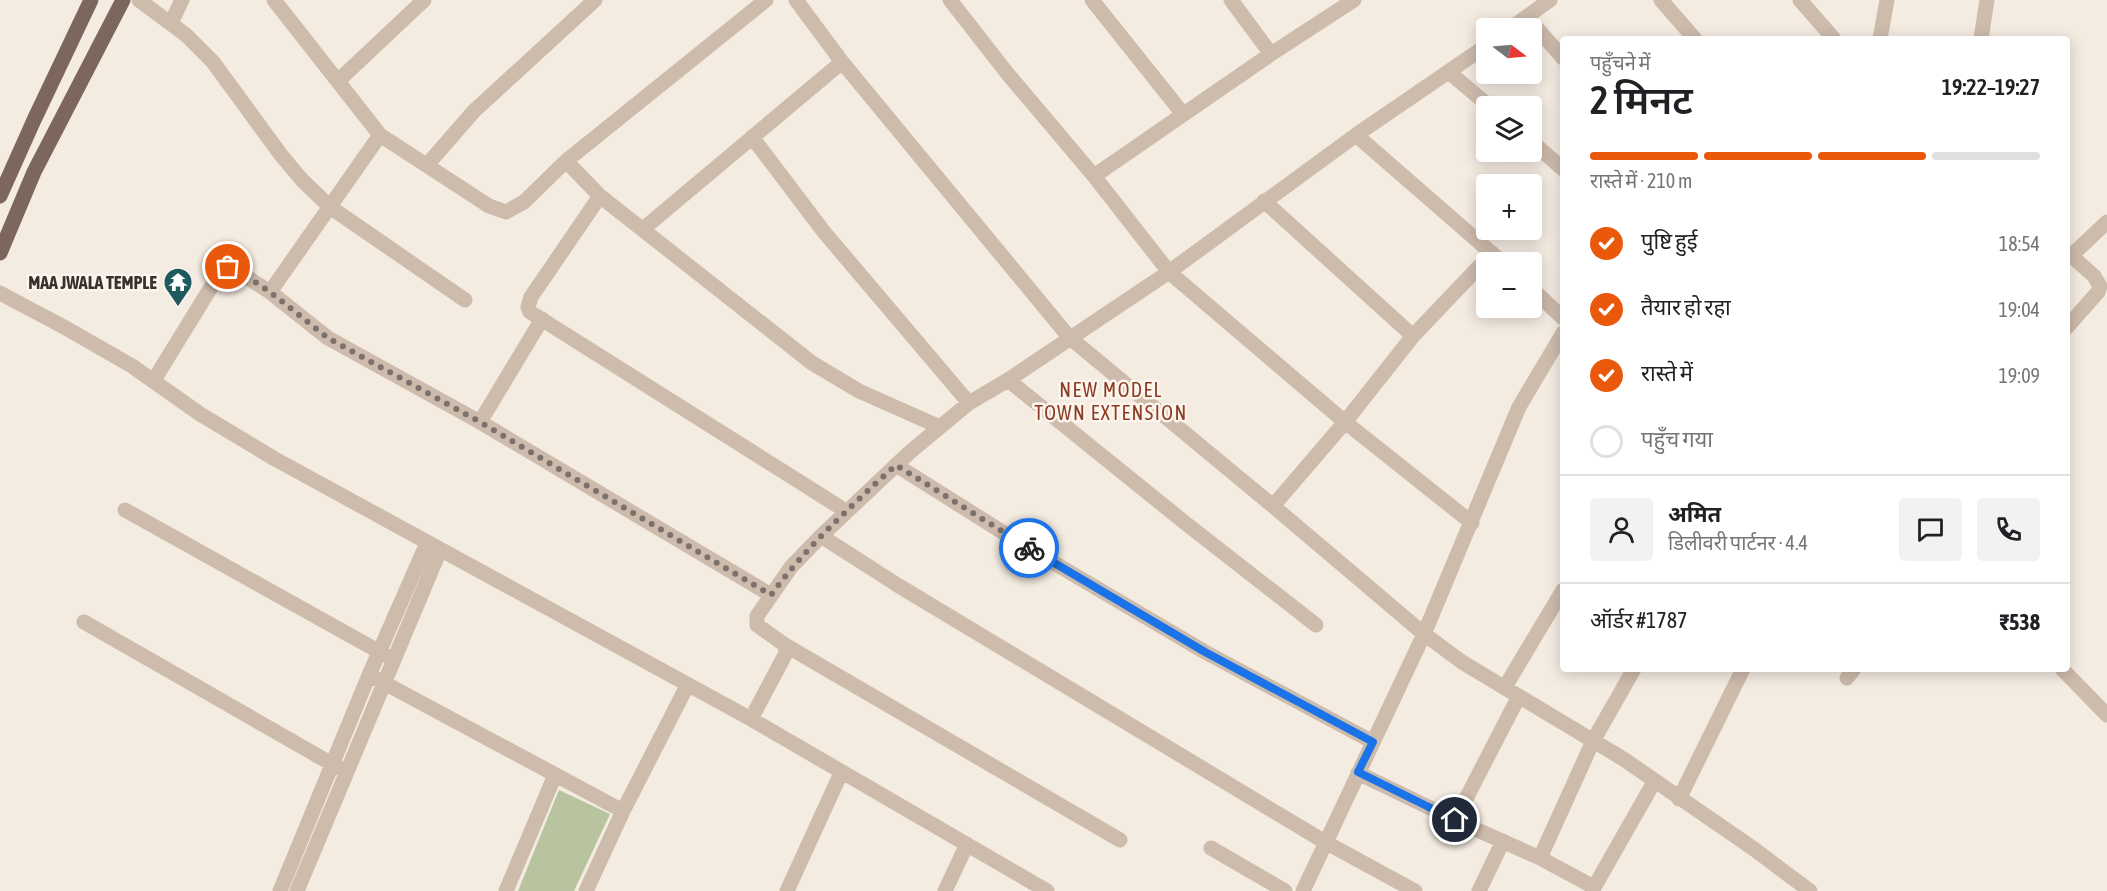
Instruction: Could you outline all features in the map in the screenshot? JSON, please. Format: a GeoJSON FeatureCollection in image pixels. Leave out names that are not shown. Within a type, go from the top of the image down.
{"type":"FeatureCollection","features":[{"type":"Feature","properties":{"kind":"main road"},"geometry":{"type":"LineString","coordinates":[[0,196],[91,0]]}},
{"type":"Feature","properties":{"kind":"main road"},"geometry":{"type":"LineString","coordinates":[[0,253],[47,145],[123,0]]}},
{"type":"Feature","properties":{"kind":"street"},"geometry":{"type":"LineString","coordinates":[[139,0],[186,35],[213,62],[281,155],[302,180],[330,207],[465,300]]}},
{"type":"Feature","properties":{"kind":"street"},"geometry":{"type":"LineString","coordinates":[[171,23],[182,0]]}},
{"type":"Feature","properties":{"kind":"street"},"geometry":{"type":"LineString","coordinates":[[338,81],[424,0]]}},
{"type":"Feature","properties":{"kind":"street"},"geometry":{"type":"LineString","coordinates":[[427,165],[474,111],[595,0]]}},
{"type":"Feature","properties":{"kind":"street"},"geometry":{"type":"LineString","coordinates":[[280,2],[380,135],[489,206],[506,212],[524,202],[566,161],[766,0]]}},
{"type":"Feature","properties":{"kind":"street"},"geometry":{"type":"LineString","coordinates":[[796,0],[842,62],[1069,338],[1424,634],[1462,662],[1593,741],[1754,849],[1810,891]]}},
{"type":"Feature","properties":{"kind":"street"},"geometry":{"type":"LineString","coordinates":[[950,0],[1169,272],[1345,422],[1472,523]]}},
{"type":"Feature","properties":{"kind":"street"},"geometry":{"type":"LineString","coordinates":[[1092,0],[1183,114]]}},
{"type":"Feature","properties":{"kind":"street"},"geometry":{"type":"LineString","coordinates":[[1231,0],[1271,54]]}},
{"type":"Feature","properties":{"kind":"street"},"geometry":{"type":"LineString","coordinates":[[1094,176],[1271,54],[1354,0]]}},
{"type":"Feature","properties":{"kind":"street"},"geometry":{"type":"LineString","coordinates":[[1550,0],[1527,17],[1560,55]]}},
{"type":"Feature","properties":{"kind":"street"},"geometry":{"type":"LineString","coordinates":[[1661,0],[1692,36]]}},
{"type":"Feature","properties":{"kind":"street"},"geometry":{"type":"LineString","coordinates":[[1800,0],[1831,36]]}},
{"type":"Feature","properties":{"kind":"street"},"geometry":{"type":"LineString","coordinates":[[1881,36],[1887,0]]}},
{"type":"Feature","properties":{"kind":"street"},"geometry":{"type":"LineString","coordinates":[[1982,36],[1988,0]]}},
{"type":"Feature","properties":{"kind":"street"},"geometry":{"type":"LineString","coordinates":[[1120,840],[785,645],[759,627],[756,621],[791,567],[821,536],[896,465],[969,403],[1008,380],[1169,272],[1356,135],[1476,53]]}},
{"type":"Feature","properties":{"kind":"street"},"geometry":{"type":"LineString","coordinates":[[643,229],[842,62]]}},
{"type":"Feature","properties":{"kind":"street"},"geometry":{"type":"LineString","coordinates":[[1449,73],[1477,96]]}},
{"type":"Feature","properties":{"kind":"street"},"geometry":{"type":"LineString","coordinates":[[270,292],[380,135]]}},
{"type":"Feature","properties":{"kind":"street"},"geometry":{"type":"LineString","coordinates":[[1356,135],[1490,252]]}},
{"type":"Feature","properties":{"kind":"street"},"geometry":{"type":"LineString","coordinates":[[752,137],[824,232],[969,403]]}},
{"type":"Feature","properties":{"kind":"street"},"geometry":{"type":"LineString","coordinates":[[1542,151],[1560,166]]}},
{"type":"Feature","properties":{"kind":"street"},"geometry":{"type":"LineString","coordinates":[[566,161],[600,196],[812,363],[859,391],[940,427]]}},
{"type":"Feature","properties":{"kind":"street"},"geometry":{"type":"LineString","coordinates":[[600,196],[531,297],[528,307],[530,312],[846,511]]}},
{"type":"Feature","properties":{"kind":"street"},"geometry":{"type":"LineString","coordinates":[[1264,201],[1413,336]]}},
{"type":"Feature","properties":{"kind":"street"},"geometry":{"type":"LineString","coordinates":[[2070,253],[2107,222]]}},
{"type":"Feature","properties":{"kind":"street"},"geometry":{"type":"LineString","coordinates":[[2070,255],[2094,276],[2100,286],[2098,292],[2070,324]]}},
{"type":"Feature","properties":{"kind":"street"},"geometry":{"type":"LineString","coordinates":[[154,380],[224,268],[234,268],[270,292],[328,338],[480,422],[771,595]]}},
{"type":"Feature","properties":{"kind":"street"},"geometry":{"type":"LineString","coordinates":[[1273,506],[1345,422],[1413,336],[1476,278]]}},
{"type":"Feature","properties":{"kind":"street"},"geometry":{"type":"LineString","coordinates":[[0,293],[64,327],[154,380],[216,424],[275,459],[687,686],[752,719],[841,773],[1047,891]]}},
{"type":"Feature","properties":{"kind":"street"},"geometry":{"type":"LineString","coordinates":[[1542,299],[1560,315]]}},
{"type":"Feature","properties":{"kind":"street"},"geometry":{"type":"LineString","coordinates":[[480,422],[542,319]]}},
{"type":"Feature","properties":{"kind":"street"},"geometry":{"type":"LineString","coordinates":[[1303,891],[1424,634],[1519,407],[1560,338]]}},
{"type":"Feature","properties":{"kind":"street"},"geometry":{"type":"LineString","coordinates":[[1008,380],[1316,625]]}},
{"type":"Feature","properties":{"kind":"street"},"geometry":{"type":"LineString","coordinates":[[896,465],[1016,540],[1205,652],[1373,742]]}},
{"type":"Feature","properties":{"kind":"street"},"geometry":{"type":"LineString","coordinates":[[125,510],[386,656]]}},
{"type":"Feature","properties":{"kind":"street"},"geometry":{"type":"LineString","coordinates":[[821,536],[909,592],[1325,842],[1415,891]]}},
{"type":"Feature","properties":{"kind":"street"},"geometry":{"type":"LineString","coordinates":[[297,891],[383,683],[386,656],[433,546]]}},
{"type":"Feature","properties":{"kind":"street"},"geometry":{"type":"LineString","coordinates":[[1505,687],[1560,595]]}},
{"type":"Feature","properties":{"kind":"street"},"geometry":{"type":"LineString","coordinates":[[84,622],[346,772]]}},
{"type":"Feature","properties":{"kind":"street"},"geometry":{"type":"LineString","coordinates":[[752,719],[786,653],[785,645]]}},
{"type":"Feature","properties":{"kind":"street"},"geometry":{"type":"LineString","coordinates":[[280,891],[369,675],[386,656]]}},
{"type":"Feature","properties":{"kind":"street"},"geometry":{"type":"LineString","coordinates":[[1540,858],[1593,741],[1632,672]]}},
{"type":"Feature","properties":{"kind":"street"},"geometry":{"type":"LineString","coordinates":[[1679,799],[1742,672]]}},
{"type":"Feature","properties":{"kind":"street"},"geometry":{"type":"LineString","coordinates":[[2065,672],[2107,715]]}},
{"type":"Feature","properties":{"kind":"street"},"geometry":{"type":"LineString","coordinates":[[369,675],[623,811]]}},
{"type":"Feature","properties":{"kind":"street"},"geometry":{"type":"LineString","coordinates":[[586,891],[623,811],[687,686]]}},
{"type":"Feature","properties":{"kind":"street"},"geometry":{"type":"LineString","coordinates":[[1455,820],[1519,696]]}},
{"type":"Feature","properties":{"kind":"street"},"geometry":{"type":"LineString","coordinates":[[1358,772],[1455,820],[1540,858],[1593,889],[1654,782]]}},
{"type":"Feature","properties":{"kind":"street"},"geometry":{"type":"LineString","coordinates":[[786,891],[841,773]]}},
{"type":"Feature","properties":{"kind":"street"},"geometry":{"type":"LineString","coordinates":[[506,891],[555,775]]}},
{"type":"Feature","properties":{"kind":"street"},"geometry":{"type":"LineString","coordinates":[[1479,891],[1503,841]]}},
{"type":"Feature","properties":{"kind":"street"},"geometry":{"type":"LineString","coordinates":[[945,891],[967,844]]}},
{"type":"Feature","properties":{"kind":"street"},"geometry":{"type":"LineString","coordinates":[[1211,848],[1285,891]]}},
{"type":"Feature","properties":{"kind":"green space"},"geometry":{"type":"Polygon","coordinates":[[[559,790],[610,814],[574,891],[518,891],[559,790]]]}},
{"type":"Feature","properties":{"kind":"way so far"},"geometry":{"type":"LineString","coordinates":[[228,267],[234,268],[270,292],[328,338],[480,422],[771,595],[791,567],[846,511],[896,465],[1029,548]]}},
{"type":"Feature","properties":{"kind":"place","name":"MAA JWALA TEMPLE"},"geometry":{"type":"Point","coordinates":[178,308]}},
{"type":"Feature","properties":{"kind":"district","name":"NEW MODEL TOWN EXTENSION"},"geometry":{"type":"Point","coordinates":[1111,400]}},
{"type":"Feature","properties":{"kind":"route"},"geometry":{"type":"LineString","coordinates":[[1029,548],[1205,652],[1373,742],[1358,772],[1455,820]]}}]}
